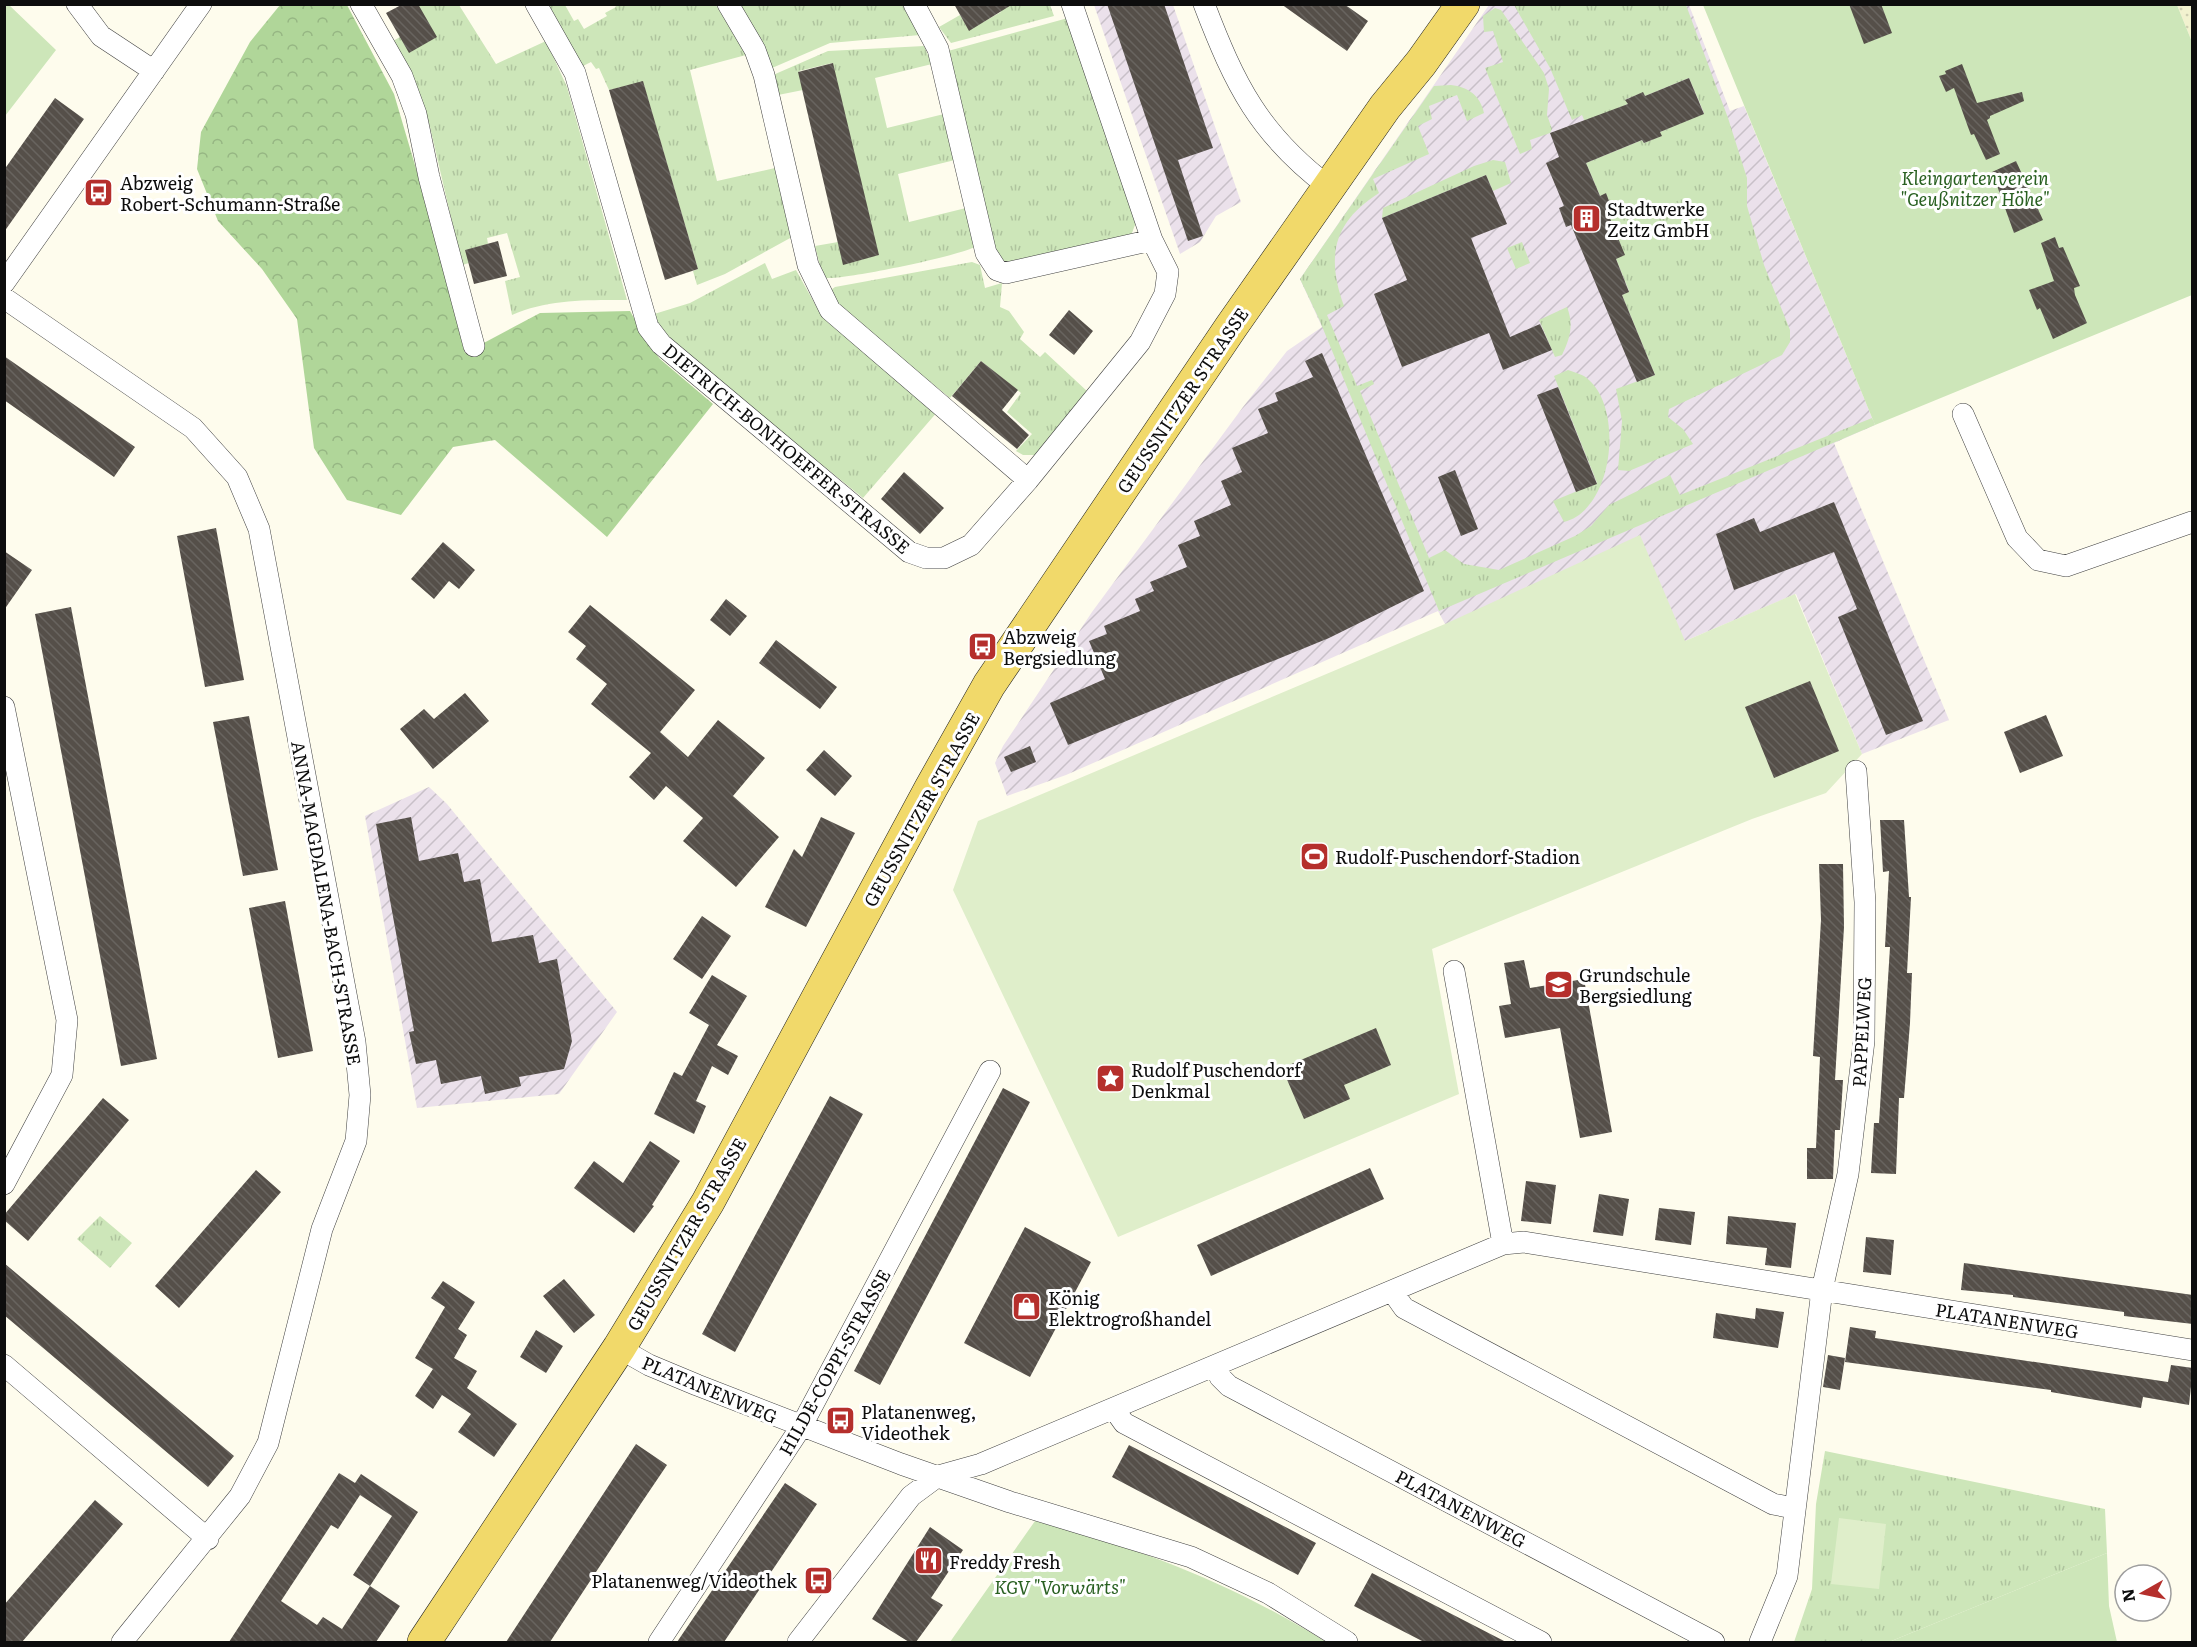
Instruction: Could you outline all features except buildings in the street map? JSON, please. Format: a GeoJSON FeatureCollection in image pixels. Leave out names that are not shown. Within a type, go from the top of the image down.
{"type":"FeatureCollection","features":[{"type":"Feature","properties":{"kind":"main road","name":"GEUSSNITZER STRASSE"},"geometry":{"type":"LineString","coordinates":[[424,1642],[619,1348],[708,1202],[989,685],[1159,431],[1385,107],[1421,63],[1463,4]]}},
{"type":"Feature","properties":{"kind":"street"},"geometry":{"type":"LineString","coordinates":[[76,4],[101,36],[154,71]]}},
{"type":"Feature","properties":{"kind":"street"},"geometry":{"type":"LineString","coordinates":[[4,283],[201,4]]}},
{"type":"Feature","properties":{"kind":"street"},"geometry":{"type":"LineString","coordinates":[[361,4],[402,76],[416,114],[429,177],[474,346]]}},
{"type":"Feature","properties":{"kind":"street","name":"DIETRICH-BONHOEFFER-STRASSE"},"geometry":{"type":"LineString","coordinates":[[536,4],[576,73],[648,327],[661,344],[909,552],[926,558],[944,558],[971,545],[1028,480],[1140,342],[1165,294],[1168,272],[1152,240],[1072,4]]}},
{"type":"Feature","properties":{"kind":"street"},"geometry":{"type":"LineString","coordinates":[[728,4],[755,50],[764,75],[808,265],[830,310],[1028,480]]}},
{"type":"Feature","properties":{"kind":"street"},"geometry":{"type":"LineString","coordinates":[[914,4],[938,49],[986,253],[997,270],[1006,273],[1152,240]]}},
{"type":"Feature","properties":{"kind":"street"},"geometry":{"type":"LineString","coordinates":[[1204,4],[1227,62],[1249,105],[1288,153],[1329,187]]}},
{"type":"Feature","properties":{"kind":"street","name":"ANNA-MAGDALENA-BACH-STRASSE"},"geometry":{"type":"LineString","coordinates":[[4,298],[193,428],[237,477],[259,530],[355,1042],[360,1095],[356,1141],[322,1229],[268,1443],[240,1496],[208,1539],[122,1642]]}},
{"type":"Feature","properties":{"kind":"street"},"geometry":{"type":"LineString","coordinates":[[1963,414],[2017,538],[2038,560],[2066,566],[2193,522]]}},
{"type":"Feature","properties":{"kind":"street"},"geometry":{"type":"LineString","coordinates":[[4,706],[67,1020],[62,1075],[4,1184]]}},
{"type":"Feature","properties":{"kind":"street","name":"PAPPELWEG"},"geometry":{"type":"LineString","coordinates":[[1822,1290],[1848,1174],[1864,1041],[1865,902],[1856,771]]}},
{"type":"Feature","properties":{"kind":"street"},"geometry":{"type":"LineString","coordinates":[[1454,971],[1503,1244]]}},
{"type":"Feature","properties":{"kind":"street","name":"HILDE-COPPI-STRASSE"},"geometry":{"type":"LineString","coordinates":[[659,1642],[801,1427],[990,1071]]}},
{"type":"Feature","properties":{"kind":"street","name":"PLATANENWEG"},"geometry":{"type":"LineString","coordinates":[[798,1642],[910,1496],[938,1476],[981,1464],[1216,1367],[1503,1244],[1524,1242],[2193,1350]]}},
{"type":"Feature","properties":{"kind":"street"},"geometry":{"type":"LineString","coordinates":[[1760,1642],[1786,1576],[1822,1290]]}},
{"type":"Feature","properties":{"kind":"street"},"geometry":{"type":"LineString","coordinates":[[1392,1291],[1404,1308],[1773,1504],[1793,1508]]}},
{"type":"Feature","properties":{"kind":"street","name":"PLATANENWEG"},"geometry":{"type":"LineString","coordinates":[[619,1348],[657,1369],[801,1427],[1010,1502],[1191,1557],[1268,1593],[1347,1642]]}},
{"type":"Feature","properties":{"kind":"street"},"geometry":{"type":"LineString","coordinates":[[4,1365],[208,1539]]}},
{"type":"Feature","properties":{"kind":"street","name":"PLATANENWEG"},"geometry":{"type":"LineString","coordinates":[[1216,1367],[1220,1377],[1229,1386],[1714,1642]]}},
{"type":"Feature","properties":{"kind":"street"},"geometry":{"type":"LineString","coordinates":[[1114,1409],[1124,1423],[1541,1642]]}},
{"type":"Feature","properties":{"kind":"shaded area"},"geometry":{"type":"Polygon","coordinates":[[[1094,5],[1173,5],[1241,202],[1216,216],[1200,242],[1180,254],[1094,5]]]}},
{"type":"Feature","properties":{"kind":"shaded area"},"geometry":{"type":"Polygon","coordinates":[[[1489,5],[1689,5],[1730,111],[1744,106],[1875,425],[1834,443],[1949,720],[1862,754],[1796,594],[1685,641],[1445,624],[1438,611],[1066,775],[1007,796],[995,763],[1003,746],[1092,612],[1243,407],[1287,351],[1322,327],[1300,279],[1489,5]]]}},
{"type":"Feature","properties":{"kind":"shaded area"},"geometry":{"type":"Polygon","coordinates":[[[429,787],[447,804],[617,1012],[559,1094],[417,1108],[365,816],[429,787]]]}},
{"type":"Feature","properties":{"kind":"green space"},"geometry":{"type":"Polygon","coordinates":[[[418,4],[459,5],[496,64],[546,41],[567,87],[627,300],[554,303],[512,315],[505,281],[520,277],[507,233],[487,238],[488,244],[466,250],[469,263],[462,265],[430,127],[423,106],[391,42],[400,37],[418,4]]]}},
{"type":"Feature","properties":{"kind":"green space"},"geometry":{"type":"Polygon","coordinates":[[[4,5],[9,5],[56,50],[5,116],[4,5]]]}},
{"type":"Feature","properties":{"kind":"green space"},"geometry":{"type":"Polygon","coordinates":[[[280,5],[347,5],[394,94],[465,353],[540,313],[630,311],[649,345],[660,359],[713,404],[607,537],[495,440],[453,447],[401,515],[347,500],[314,448],[297,319],[262,269],[218,221],[197,169],[201,132],[250,42],[280,5]]]}},
{"type":"Feature","properties":{"kind":"green space"},"geometry":{"type":"Polygon","coordinates":[[[549,5],[565,5],[574,21],[578,19],[584,29],[607,16],[605,13],[616,7],[615,5],[716,5],[746,55],[690,70],[717,181],[775,168],[792,237],[725,274],[697,285],[693,271],[698,269],[643,82],[609,90],[599,68],[596,69],[591,62],[581,67],[549,5]]]}},
{"type":"Feature","properties":{"kind":"green space"},"geometry":{"type":"Polygon","coordinates":[[[741,5],[902,5],[920,35],[830,43],[772,68],[741,5]]]}},
{"type":"Feature","properties":{"kind":"green space"},"geometry":{"type":"Polygon","coordinates":[[[998,5],[1050,5],[1054,16],[951,43],[939,27],[960,15],[969,30],[1001,12],[998,5]]]}},
{"type":"Feature","properties":{"kind":"green space"},"geometry":{"type":"Polygon","coordinates":[[[1514,5],[1686,5],[1728,118],[1747,178],[1747,206],[1764,265],[1790,330],[1790,342],[1782,355],[1669,409],[1668,417],[1683,429],[1693,444],[1629,471],[1618,470],[1622,421],[1616,389],[1655,375],[1622,295],[1629,291],[1616,259],[1607,211],[1612,209],[1606,194],[1600,196],[1586,163],[1642,140],[1644,143],[1661,136],[1660,132],[1704,113],[1689,78],[1645,96],[1643,93],[1626,99],[1628,104],[1585,122],[1582,115],[1572,120],[1550,68],[1514,5]]]}},
{"type":"Feature","properties":{"kind":"green space","name":"Kleingartenverein \"Geußnitzer Höhe\""},"geometry":{"type":"Polygon","coordinates":[[[1703,5],[2177,5],[2192,42],[2192,295],[1875,425],[1703,5]]]}},
{"type":"Feature","properties":{"kind":"green space"},"geometry":{"type":"Polygon","coordinates":[[[2177,5],[2192,5],[2192,42],[2177,5]]]}},
{"type":"Feature","properties":{"kind":"green space"},"geometry":{"type":"Polygon","coordinates":[[[1495,8],[1501,10],[1544,73],[1549,89],[1547,115],[1552,129],[1550,133],[1530,140],[1532,149],[1520,154],[1485,68],[1503,62],[1493,31],[1484,32],[1483,16],[1495,8]]]}},
{"type":"Feature","properties":{"kind":"green space"},"geometry":{"type":"Polygon","coordinates":[[[1068,18],[1136,222],[1132,233],[1124,239],[1012,264],[1003,261],[997,254],[948,51],[1068,18]]]}},
{"type":"Feature","properties":{"kind":"green space"},"geometry":{"type":"Polygon","coordinates":[[[924,46],[932,64],[875,78],[887,128],[944,114],[955,160],[898,174],[909,222],[966,208],[976,246],[950,255],[903,266],[826,278],[822,274],[815,246],[838,242],[832,63],[799,71],[803,90],[778,95],[773,75],[828,51],[924,46]]]}},
{"type":"Feature","properties":{"kind":"green space"},"geometry":{"type":"Polygon","coordinates":[[[1451,85],[1472,93],[1480,101],[1484,113],[1467,121],[1457,95],[1429,106],[1432,119],[1418,126],[1429,154],[1373,179],[1379,193],[1352,216],[1343,229],[1335,256],[1335,272],[1344,306],[1327,315],[1357,386],[1372,380],[1374,384],[1360,391],[1429,558],[1445,550],[1464,564],[1499,570],[1575,536],[1591,526],[1609,505],[1670,475],[1680,495],[1872,418],[1875,425],[1439,611],[1319,319],[1300,279],[1434,86],[1451,85]]]}},
{"type":"Feature","properties":{"kind":"green space"},"geometry":{"type":"Polygon","coordinates":[[[1493,160],[1505,162],[1511,183],[1493,191],[1486,175],[1382,218],[1383,208],[1474,166],[1493,160]]]}},
{"type":"Feature","properties":{"kind":"green space"},"geometry":{"type":"Polygon","coordinates":[[[1522,242],[1530,263],[1516,269],[1507,248],[1522,242]]]}},
{"type":"Feature","properties":{"kind":"green space"},"geometry":{"type":"Polygon","coordinates":[[[972,262],[980,265],[985,288],[1002,283],[1000,307],[1009,311],[1024,332],[1020,339],[1040,357],[1045,352],[1088,392],[1035,455],[1023,455],[1016,451],[1032,434],[1007,412],[1021,393],[981,361],[950,398],[840,308],[828,292],[835,287],[972,262]]]}},
{"type":"Feature","properties":{"kind":"green space"},"geometry":{"type":"Polygon","coordinates":[[[765,263],[772,279],[796,270],[821,315],[938,411],[863,498],[688,356],[666,336],[651,315],[690,303],[765,263]]]}},
{"type":"Feature","properties":{"kind":"green space"},"geometry":{"type":"Polygon","coordinates":[[[1567,307],[1571,326],[1569,337],[1562,355],[1555,357],[1539,320],[1567,307]]]}},
{"type":"Feature","properties":{"kind":"green space"},"geometry":{"type":"Polygon","coordinates":[[[1568,370],[1587,378],[1600,395],[1607,414],[1609,435],[1608,458],[1603,480],[1594,499],[1581,514],[1564,522],[1553,501],[1597,483],[1554,376],[1568,370]]]}},
{"type":"Feature","properties":{"kind":"green space","name":"Rudolf-Puschendorf-Stadion"},"geometry":{"type":"Polygon","coordinates":[[[1640,535],[1685,641],[1795,594],[1862,754],[1826,793],[1752,819],[1432,949],[1459,1094],[1118,1237],[953,890],[978,821],[1445,624],[1640,535]]]}},
{"type":"Feature","properties":{"kind":"green space"},"geometry":{"type":"Polygon","coordinates":[[[100,1216],[132,1243],[110,1268],[77,1239],[100,1216]]]}},
{"type":"Feature","properties":{"kind":"green space"},"geometry":{"type":"Polygon","coordinates":[[[1825,1451],[2105,1509],[2107,1553],[1889,1642],[1794,1642],[1812,1589],[1816,1504],[1825,1451]]]}},
{"type":"Feature","properties":{"kind":"green space"},"geometry":{"type":"Polygon","coordinates":[[[1839,1518],[1886,1524],[1879,1589],[1831,1584],[1839,1518]]]}},
{"type":"Feature","properties":{"kind":"green space","name":"KGV \"Vorwärts\""},"geometry":{"type":"Polygon","coordinates":[[[1035,1521],[1112,1543],[1185,1570],[1257,1603],[1326,1642],[950,1642],[1035,1521]]]}},
{"type":"Feature","properties":{"kind":"green space"},"geometry":{"type":"Polygon","coordinates":[[[2107,1553],[2109,1606],[2117,1642],[1889,1642],[2107,1553]]]}},
{"type":"Feature","properties":{"kind":"place","name":"Abzweig Robert-Schumann-Straße"},"geometry":{"type":"Point","coordinates":[99,192]}},
{"type":"Feature","properties":{"kind":"place","name":"Stadtwerke Zeitz GmbH"},"geometry":{"type":"Point","coordinates":[1586,218]}},
{"type":"Feature","properties":{"kind":"place","name":"Abzweig Bergsiedlung"},"geometry":{"type":"Point","coordinates":[982,646]}},
{"type":"Feature","properties":{"kind":"place","name":"Rudolf-Puschendorf-Stadion"},"geometry":{"type":"Point","coordinates":[1314,856]}},
{"type":"Feature","properties":{"kind":"place","name":"Grundschule Bergsiedlung"},"geometry":{"type":"Point","coordinates":[1558,984]}},
{"type":"Feature","properties":{"kind":"place","name":"Rudolf Puschendorf Denkmal"},"geometry":{"type":"Point","coordinates":[1110,1079]}},
{"type":"Feature","properties":{"kind":"place","name":"König Elektrogroßhandel"},"geometry":{"type":"Point","coordinates":[1027,1307]}},
{"type":"Feature","properties":{"kind":"place","name":"Platanenweg, Videothek"},"geometry":{"type":"Point","coordinates":[840,1421]}},
{"type":"Feature","properties":{"kind":"place","name":"Freddy Fresh"},"geometry":{"type":"Point","coordinates":[928,1561]}},
{"type":"Feature","properties":{"kind":"place","name":"Platanenweg/Videothek"},"geometry":{"type":"Point","coordinates":[818,1580]}}]}
